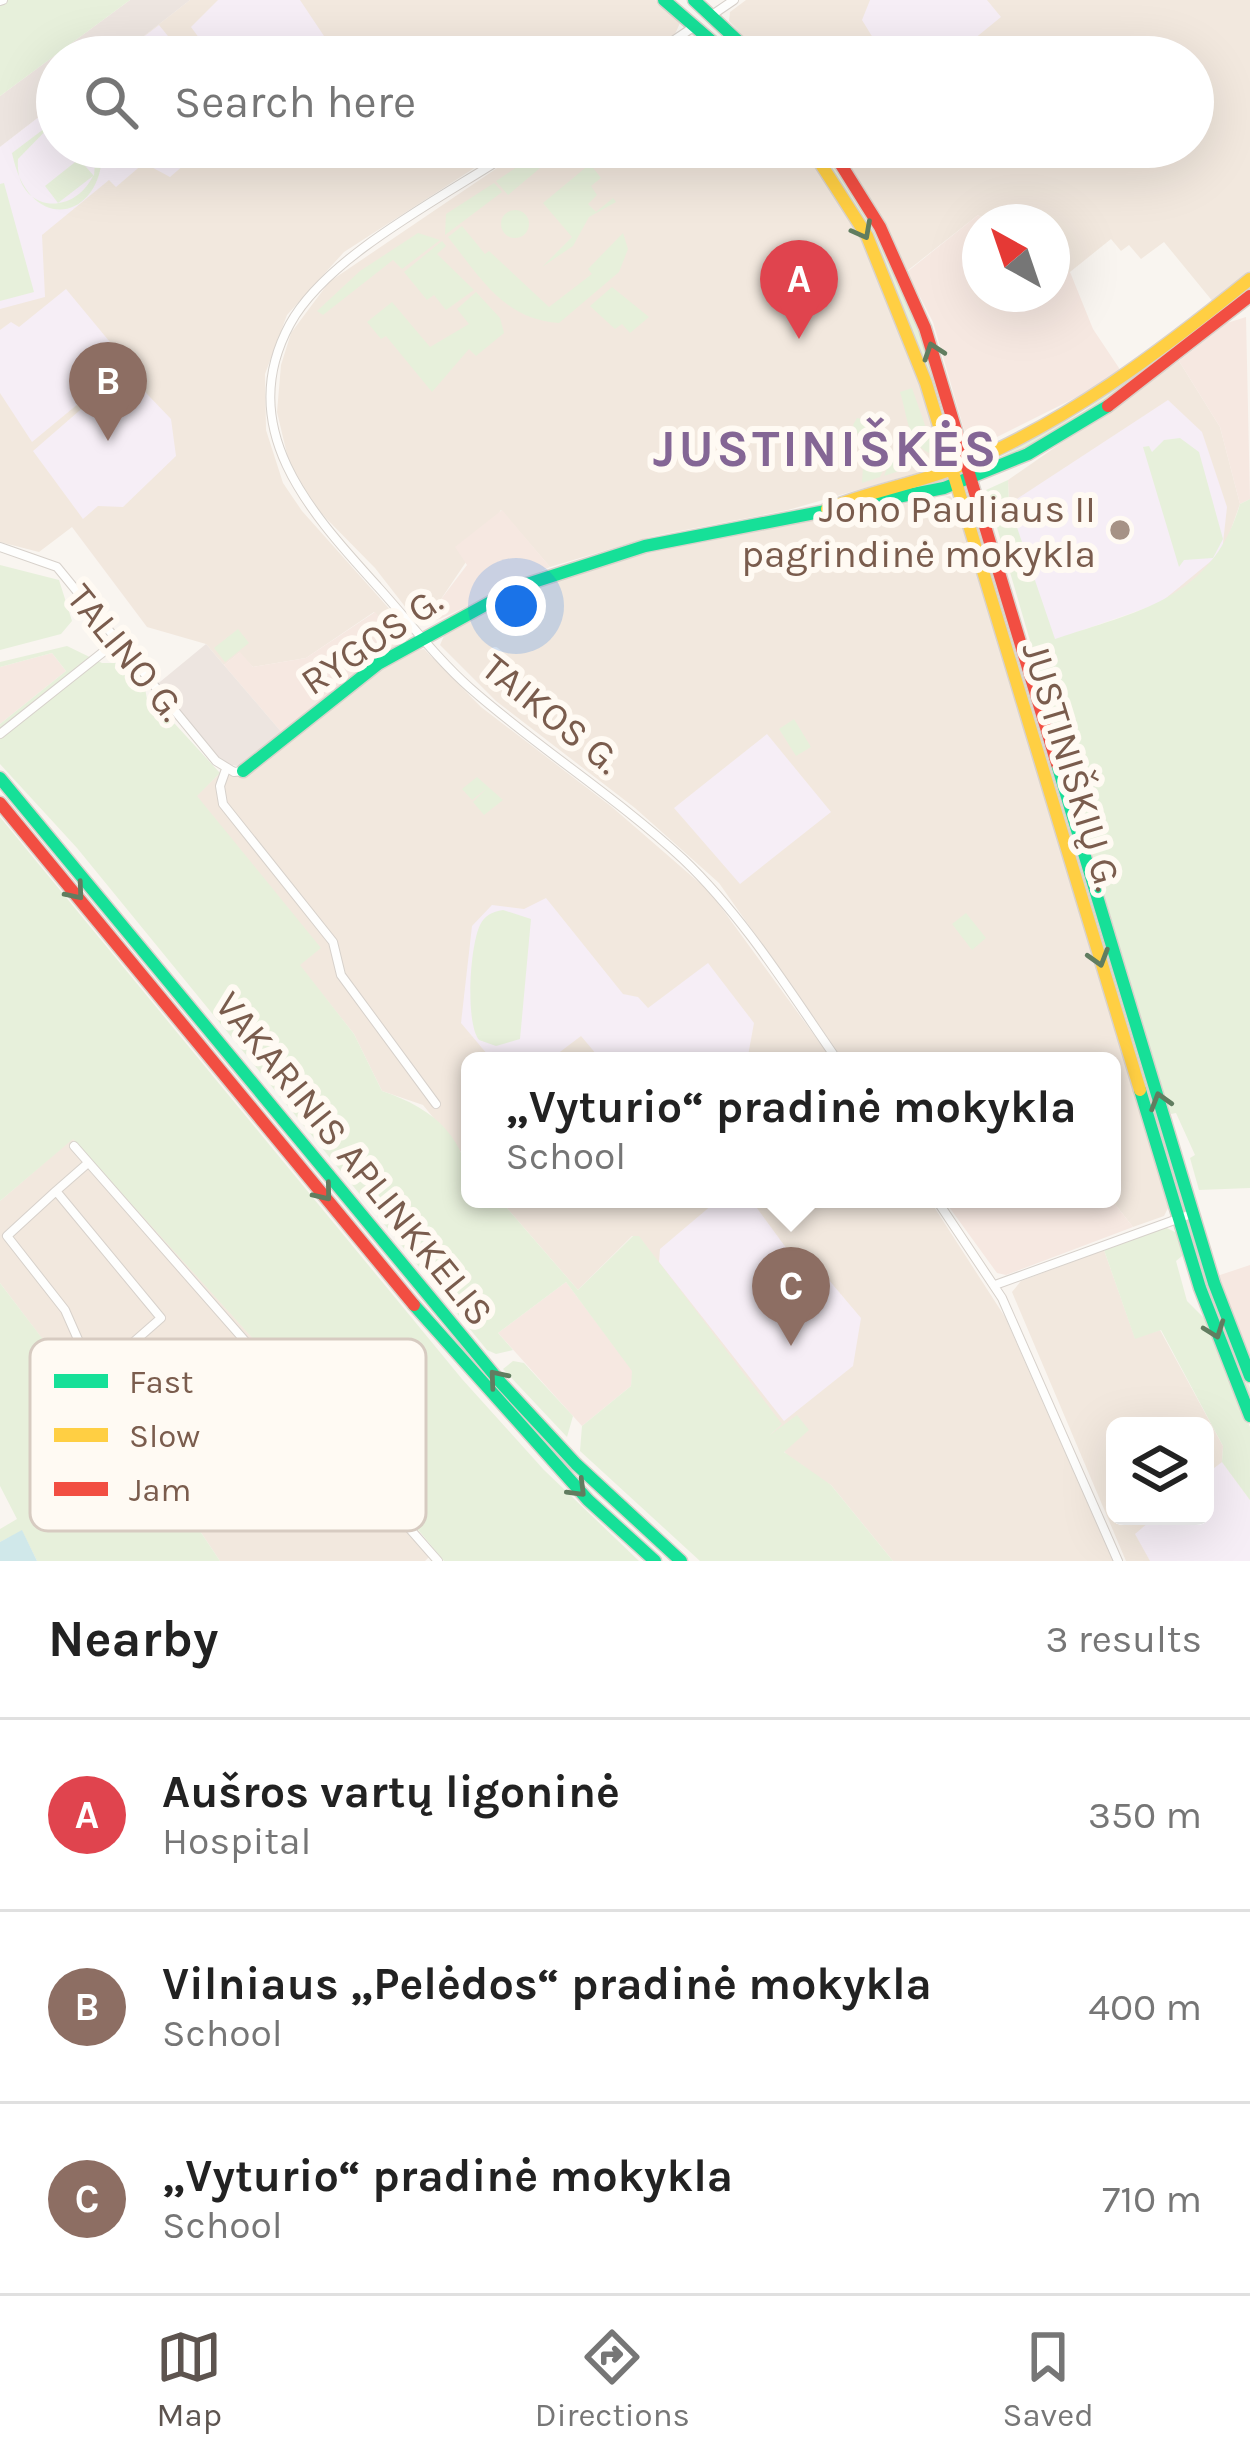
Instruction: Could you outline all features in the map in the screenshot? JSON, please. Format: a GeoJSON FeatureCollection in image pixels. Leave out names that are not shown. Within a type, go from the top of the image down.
{"type":"FeatureCollection","features":[{"type":"Feature","properties":{"kind":"main road"},"geometry":{"type":"LineString","coordinates":[[664,0],[708,36]]}},
{"type":"Feature","properties":{"kind":"main road"},"geometry":{"type":"LineString","coordinates":[[694,0],[734,36]]}},
{"type":"Feature","properties":{"kind":"main road"},"geometry":{"type":"LineString","coordinates":[[696,25],[712,15]]}},
{"type":"Feature","properties":{"kind":"main road","name":"JUSTINIŠKIŲ G."},"geometry":{"type":"LineString","coordinates":[[824,168],[890,285],[954,476],[1178,1218],[1250,1416]]}},
{"type":"Feature","properties":{"kind":"main road","name":"JUSTINIŠKIŲ G."},"geometry":{"type":"LineString","coordinates":[[843,168],[880,227],[915,302],[1194,1213],[1250,1376]]}},
{"type":"Feature","properties":{"kind":"main road","name":"RYGOS G."},"geometry":{"type":"LineString","coordinates":[[954,476],[967,463],[1100,395],[1250,279]]}},
{"type":"Feature","properties":{"kind":"main road","name":"RYGOS G."},"geometry":{"type":"LineString","coordinates":[[244,771],[356,680],[422,636],[493,598],[585,562],[677,538],[857,509],[954,476],[972,477],[1104,409],[1250,296]]}},
{"type":"Feature","properties":{"kind":"main road","name":"VAKARINIS APLINKKELIS"},"geometry":{"type":"LineString","coordinates":[[0,778],[501,1383],[576,1464],[681,1561]]}},
{"type":"Feature","properties":{"kind":"main road","name":"VAKARINIS APLINKKELIS"},"geometry":{"type":"LineString","coordinates":[[0,803],[476,1379],[559,1470],[656,1561]]}},
{"type":"Feature","properties":{"kind":"street"},"geometry":{"type":"LineString","coordinates":[[712,15],[734,0]]}},
{"type":"Feature","properties":{"kind":"street"},"geometry":{"type":"LineString","coordinates":[[680,36],[696,25]]}},
{"type":"Feature","properties":{"kind":"street","name":"TAIKOS G."},"geometry":{"type":"LineString","coordinates":[[487,168],[329,275],[294,317],[274,366],[272,413],[290,480],[329,533],[468,687],[638,820],[709,885],[831,1052]]}},
{"type":"Feature","properties":{"kind":"street","name":"TALINO G."},"geometry":{"type":"LineString","coordinates":[[0,547],[57,567],[226,769]]}},
{"type":"Feature","properties":{"kind":"street"},"geometry":{"type":"LineString","coordinates":[[0,734],[117,641]]}},
{"type":"Feature","properties":{"kind":"street"},"geometry":{"type":"LineString","coordinates":[[244,771],[226,769],[220,786],[223,805],[333,942],[341,975],[436,1104]]}},
{"type":"Feature","properties":{"kind":"street"},"geometry":{"type":"LineString","coordinates":[[74,1146],[243,1339]]}},
{"type":"Feature","properties":{"kind":"street"},"geometry":{"type":"LineString","coordinates":[[78,1339],[64,1310],[7,1236],[88,1163]]}},
{"type":"Feature","properties":{"kind":"street"},"geometry":{"type":"LineString","coordinates":[[56,1191],[161,1318],[138,1339]]}},
{"type":"Feature","properties":{"kind":"street"},"geometry":{"type":"LineString","coordinates":[[942,1208],[995,1285],[1118,1561]]}},
{"type":"Feature","properties":{"kind":"street"},"geometry":{"type":"LineString","coordinates":[[995,1285],[1194,1213]]}},
{"type":"Feature","properties":{"kind":"street"},"geometry":{"type":"LineString","coordinates":[[412,1531],[438,1561]]}},
{"type":"Feature","properties":{"kind":"shaded area"},"geometry":{"type":"Polygon","coordinates":[[[130,0],[190,0],[144,36],[81,36],[130,0]]]}},
{"type":"Feature","properties":{"kind":"shaded area"},"geometry":{"type":"Polygon","coordinates":[[[190,0],[655,0],[680,23],[671,36],[144,36],[190,0]]]}},
{"type":"Feature","properties":{"kind":"shaded area"},"geometry":{"type":"Polygon","coordinates":[[[218,0],[300,0],[324,36],[198,36],[191,27],[218,0]]]}},
{"type":"Feature","properties":{"kind":"shaded area"},"geometry":{"type":"Polygon","coordinates":[[[746,0],[1250,0],[1250,274],[1214,303],[1164,242],[1141,259],[1129,245],[1121,251],[1111,239],[1070,272],[1070,204],[962,204],[962,228],[907,271],[849,168],[1214,168],[1214,36],[743,36],[729,21],[730,12],[746,0]]]}},
{"type":"Feature","properties":{"kind":"shaded area"},"geometry":{"type":"Polygon","coordinates":[[[870,0],[987,0],[1001,17],[978,36],[872,36],[862,20],[870,0]]]}},
{"type":"Feature","properties":{"kind":"shaded area"},"geometry":{"type":"Polygon","coordinates":[[[159,25],[168,36],[145,36],[159,25]]]}},
{"type":"Feature","properties":{"kind":"shaded area"},"geometry":{"type":"Polygon","coordinates":[[[36,69],[36,119],[0,147],[0,96],[36,69]]]}},
{"type":"Feature","properties":{"kind":"shaded area"},"geometry":{"type":"Polygon","coordinates":[[[36,119],[36,168],[474,168],[344,252],[287,315],[265,374],[266,430],[283,483],[302,511],[402,623],[406,634],[401,642],[374,612],[306,658],[253,667],[239,653],[224,665],[206,644],[147,627],[72,527],[39,552],[0,542],[0,147],[36,119]]]}},
{"type":"Feature","properties":{"kind":"shaded area"},"geometry":{"type":"Polygon","coordinates":[[[36,119],[36,168],[138,168],[116,187],[109,180],[42,235],[45,297],[0,309],[0,147],[36,119]]]}},
{"type":"Feature","properties":{"kind":"shaded area"},"geometry":{"type":"Polygon","coordinates":[[[153,168],[180,168],[170,177],[153,168]]]}},
{"type":"Feature","properties":{"kind":"shaded area"},"geometry":{"type":"Polygon","coordinates":[[[497,168],[817,168],[868,249],[903,332],[942,451],[941,466],[788,510],[654,536],[550,567],[501,510],[433,611],[440,619],[417,622],[375,568],[311,503],[290,467],[277,412],[281,365],[291,333],[329,282],[497,168]]]}},
{"type":"Feature","properties":{"kind":"shaded area"},"geometry":{"type":"Polygon","coordinates":[[[962,228],[962,312],[1070,312],[1070,272],[1093,329],[1123,374],[979,446],[967,440],[933,322],[907,272],[962,228]]]}},
{"type":"Feature","properties":{"kind":"shaded area"},"geometry":{"type":"Polygon","coordinates":[[[66,289],[124,359],[124,366],[32,442],[0,393],[0,330],[11,322],[19,327],[66,289]]]}},
{"type":"Feature","properties":{"kind":"shaded area"},"geometry":{"type":"Polygon","coordinates":[[[1246,317],[1250,499],[1240,504],[1220,427],[1179,361],[1227,323],[1246,317]]]}},
{"type":"Feature","properties":{"kind":"shaded area","name":"Jono Pauliaus II pagrindinė mokykla"},"geometry":{"type":"Polygon","coordinates":[[[1179,361],[1220,427],[1240,504],[1223,552],[1201,576],[1160,603],[1009,504],[1008,480],[1179,361]]]}},
{"type":"Feature","properties":{"kind":"shaded area"},"geometry":{"type":"Polygon","coordinates":[[[125,371],[171,419],[176,456],[123,507],[98,506],[83,519],[33,451],[125,371]]]}},
{"type":"Feature","properties":{"kind":"shaded area","name":"Jono Pauliaus II pagrindinė mokykla"},"geometry":{"type":"Polygon","coordinates":[[[1168,400],[1202,432],[1227,507],[1222,552],[1160,603],[1054,640],[1009,504],[1168,400]]]}},
{"type":"Feature","properties":{"kind":"shaded area"},"geometry":{"type":"Polygon","coordinates":[[[950,496],[957,503],[1170,1204],[1164,1216],[1133,1227],[1118,1208],[1121,1052],[838,1052],[719,883],[635,808],[496,701],[440,645],[447,629],[531,587],[706,537],[950,496]]]}},
{"type":"Feature","properties":{"kind":"shaded area"},"geometry":{"type":"Polygon","coordinates":[[[502,510],[550,567],[440,619],[432,611],[467,565],[455,547],[502,510]]]}},
{"type":"Feature","properties":{"kind":"shaded area"},"geometry":{"type":"Polygon","coordinates":[[[375,612],[401,642],[283,734],[224,665],[240,652],[253,667],[306,658],[375,612]]]}},
{"type":"Feature","properties":{"kind":"shaded area"},"geometry":{"type":"Polygon","coordinates":[[[206,644],[283,734],[242,767],[223,763],[155,686],[206,644]]]}},
{"type":"Feature","properties":{"kind":"shaded area"},"geometry":{"type":"Polygon","coordinates":[[[424,649],[481,707],[612,807],[710,892],[826,1052],[461,1052],[461,1152],[423,1105],[382,1091],[354,1034],[299,965],[320,948],[196,796],[220,773],[243,776],[252,771],[347,692],[412,651],[424,649]]]}},
{"type":"Feature","properties":{"kind":"shaded area"},"geometry":{"type":"Polygon","coordinates":[[[52,653],[66,671],[0,724],[0,667],[52,653]]]}},
{"type":"Feature","properties":{"kind":"shaded area"},"geometry":{"type":"Polygon","coordinates":[[[767,734],[831,812],[740,884],[674,808],[767,734]]]}},
{"type":"Feature","properties":{"kind":"shaded area"},"geometry":{"type":"Polygon","coordinates":[[[546,898],[623,994],[638,997],[648,1008],[708,963],[754,1023],[749,1052],[594,1052],[581,1036],[560,1052],[485,1052],[461,1023],[472,926],[492,905],[524,909],[546,898]]]}},
{"type":"Feature","properties":{"kind":"shaded area"},"geometry":{"type":"Polygon","coordinates":[[[73,1138],[253,1339],[42,1339],[0,1283],[0,1201],[73,1138]]]}},
{"type":"Feature","properties":{"kind":"shaded area"},"geometry":{"type":"Polygon","coordinates":[[[507,1208],[935,1208],[1005,1317],[1113,1561],[893,1561],[831,1485],[795,1464],[770,1435],[781,1424],[639,1237],[632,1236],[578,1290],[507,1208]]]}},
{"type":"Feature","properties":{"kind":"shaded area"},"geometry":{"type":"Polygon","coordinates":[[[708,1208],[757,1208],[806,1275],[817,1266],[861,1318],[853,1366],[784,1421],[659,1262],[660,1249],[708,1208]]]}},
{"type":"Feature","properties":{"kind":"shaded area"},"geometry":{"type":"Polygon","coordinates":[[[950,1208],[1118,1208],[1133,1227],[1006,1275],[997,1273],[950,1208]]]}},
{"type":"Feature","properties":{"kind":"shaded area"},"geometry":{"type":"Polygon","coordinates":[[[1104,1250],[1135,1338],[1160,1330],[1207,1417],[1106,1417],[1106,1514],[1012,1292],[1021,1281],[1104,1250]]]}},
{"type":"Feature","properties":{"kind":"shaded area"},"geometry":{"type":"Polygon","coordinates":[[[1250,1265],[1250,1365],[1217,1276],[1250,1265]]]}},
{"type":"Feature","properties":{"kind":"shaded area"},"geometry":{"type":"Polygon","coordinates":[[[566,1282],[633,1371],[631,1386],[582,1426],[498,1333],[566,1282]]]}},
{"type":"Feature","properties":{"kind":"shaded area"},"geometry":{"type":"Polygon","coordinates":[[[1214,1429],[1223,1446],[1222,1462],[1250,1500],[1250,1561],[1126,1561],[1111,1525],[1214,1525],[1214,1429]]]}},
{"type":"Feature","properties":{"kind":"shaded area"},"geometry":{"type":"Polygon","coordinates":[[[1222,1462],[1250,1500],[1250,1561],[1150,1561],[1135,1534],[1146,1525],[1214,1525],[1214,1468],[1222,1462]]]}},
{"type":"Feature","properties":{"kind":"shaded area"},"geometry":{"type":"Polygon","coordinates":[[[200,1531],[419,1531],[435,1551],[425,1561],[220,1561],[200,1531]]]}},
{"type":"Feature","properties":{"kind":"green space"},"geometry":{"type":"Polygon","coordinates":[[[0,0],[130,0],[81,36],[36,36],[36,69],[0,96],[0,0]]]}},
{"type":"Feature","properties":{"kind":"green space"},"geometry":{"type":"Polygon","coordinates":[[[36,135],[36,141],[18,159],[19,175],[12,153],[36,135]]]}},
{"type":"Feature","properties":{"kind":"green space"},"geometry":{"type":"Polygon","coordinates":[[[68,168],[87,168],[94,176],[95,168],[100,168],[88,195],[76,206],[46,207],[31,195],[58,203],[45,186],[68,168]],[[93,176],[58,203],[83,190],[93,176]]]}},
{"type":"Feature","properties":{"kind":"green space"},"geometry":{"type":"Polygon","coordinates":[[[516,168],[540,168],[508,195],[496,181],[516,168]]]}},
{"type":"Feature","properties":{"kind":"green space"},"geometry":{"type":"Polygon","coordinates":[[[585,168],[593,168],[601,178],[591,186],[597,195],[588,204],[596,212],[613,198],[616,202],[589,217],[573,246],[542,267],[572,237],[543,203],[585,168]]]}},
{"type":"Feature","properties":{"kind":"green space"},"geometry":{"type":"Polygon","coordinates":[[[828,168],[839,168],[889,261],[920,333],[958,445],[872,237],[828,168]]]}},
{"type":"Feature","properties":{"kind":"green space"},"geometry":{"type":"Polygon","coordinates":[[[4,183],[34,292],[0,301],[0,184],[4,183]]]}},
{"type":"Feature","properties":{"kind":"green space"},"geometry":{"type":"Polygon","coordinates":[[[494,183],[502,192],[445,235],[446,214],[494,183]]]}},
{"type":"Feature","properties":{"kind":"green space"},"geometry":{"type":"Polygon","coordinates":[[[515,210],[525,214],[529,224],[525,234],[515,238],[505,234],[501,224],[505,214],[515,210]]]}},
{"type":"Feature","properties":{"kind":"green space"},"geometry":{"type":"Polygon","coordinates":[[[462,226],[485,254],[489,251],[549,307],[592,274],[588,269],[623,233],[628,249],[619,272],[559,323],[522,314],[494,293],[448,237],[462,226]]]}},
{"type":"Feature","properties":{"kind":"green space"},"geometry":{"type":"Polygon","coordinates":[[[418,233],[440,240],[402,269],[393,260],[323,315],[317,311],[360,271],[418,233]]]}},
{"type":"Feature","properties":{"kind":"green space"},"geometry":{"type":"Polygon","coordinates":[[[442,241],[446,246],[437,254],[474,290],[446,310],[434,295],[427,300],[404,272],[442,241]]]}},
{"type":"Feature","properties":{"kind":"green space"},"geometry":{"type":"Polygon","coordinates":[[[612,287],[649,317],[630,333],[622,324],[615,329],[590,306],[612,287]]]}},
{"type":"Feature","properties":{"kind":"green space"},"geometry":{"type":"Polygon","coordinates":[[[476,292],[500,318],[504,333],[476,356],[469,349],[432,392],[386,336],[381,339],[367,322],[392,302],[430,347],[469,324],[457,309],[476,292]]]}},
{"type":"Feature","properties":{"kind":"green space"},"geometry":{"type":"Polygon","coordinates":[[[1160,357],[1162,361],[1078,421],[1032,447],[986,465],[1084,411],[1160,357]]]}},
{"type":"Feature","properties":{"kind":"green space"},"geometry":{"type":"Polygon","coordinates":[[[912,388],[933,455],[918,444],[910,429],[900,392],[912,388]]]}},
{"type":"Feature","properties":{"kind":"green space"},"geometry":{"type":"Polygon","coordinates":[[[857,418],[873,421],[890,449],[864,445],[853,425],[857,418]]]}},
{"type":"Feature","properties":{"kind":"green space"},"geometry":{"type":"Polygon","coordinates":[[[1180,438],[1199,452],[1223,539],[1213,558],[1184,560],[1179,567],[1143,447],[1149,446],[1152,452],[1164,440],[1180,438]]]}},
{"type":"Feature","properties":{"kind":"green space"},"geometry":{"type":"Polygon","coordinates":[[[903,449],[929,461],[884,476],[891,458],[903,449]]]}},
{"type":"Feature","properties":{"kind":"green space"},"geometry":{"type":"Polygon","coordinates":[[[864,450],[891,453],[880,477],[862,483],[864,450]]]}},
{"type":"Feature","properties":{"kind":"green space"},"geometry":{"type":"Polygon","coordinates":[[[1008,480],[1009,504],[1055,639],[1169,597],[1211,561],[1240,504],[1250,499],[1250,1188],[1199,1190],[1190,1158],[1195,1155],[1176,1113],[1171,1114],[1165,1103],[986,490],[1008,480]]]}},
{"type":"Feature","properties":{"kind":"green space"},"geometry":{"type":"Polygon","coordinates":[[[966,499],[1183,1194],[1175,1197],[966,499]]]}},
{"type":"Feature","properties":{"kind":"green space"},"geometry":{"type":"Polygon","coordinates":[[[0,565],[59,580],[72,621],[61,634],[0,650],[0,565]]]}},
{"type":"Feature","properties":{"kind":"green space"},"geometry":{"type":"Polygon","coordinates":[[[238,629],[249,643],[225,662],[214,648],[238,629]]]}},
{"type":"Feature","properties":{"kind":"green space"},"geometry":{"type":"Polygon","coordinates":[[[67,646],[102,663],[123,663],[145,688],[149,711],[175,724],[220,773],[197,796],[321,948],[300,965],[354,1034],[382,1091],[419,1107],[456,1144],[461,1154],[461,1208],[507,1208],[578,1290],[633,1236],[639,1236],[782,1424],[770,1435],[797,1415],[809,1430],[784,1452],[831,1485],[893,1561],[700,1561],[580,1451],[582,1426],[631,1386],[632,1371],[566,1282],[498,1333],[513,1350],[496,1354],[487,1350],[77,848],[0,764],[0,724],[66,671],[52,653],[0,667],[0,662],[67,646]]]}},
{"type":"Feature","properties":{"kind":"green space"},"geometry":{"type":"Polygon","coordinates":[[[794,719],[811,747],[796,756],[779,729],[794,719]]]}},
{"type":"Feature","properties":{"kind":"green space"},"geometry":{"type":"Polygon","coordinates":[[[477,777],[503,800],[484,815],[473,802],[486,789],[472,800],[462,789],[477,777]]]}},
{"type":"Feature","properties":{"kind":"green space"},"geometry":{"type":"Polygon","coordinates":[[[0,817],[462,1379],[544,1470],[639,1561],[444,1561],[419,1531],[426,1531],[426,1339],[253,1339],[73,1139],[0,1201],[0,817]]]}},
{"type":"Feature","properties":{"kind":"green space"},"geometry":{"type":"Polygon","coordinates":[[[503,910],[531,919],[520,1039],[496,1046],[479,1040],[475,1031],[470,984],[480,925],[489,914],[503,910]]]}},
{"type":"Feature","properties":{"kind":"green space"},"geometry":{"type":"Polygon","coordinates":[[[966,913],[986,938],[972,950],[952,924],[966,913]]]}},
{"type":"Feature","properties":{"kind":"green space"},"geometry":{"type":"Polygon","coordinates":[[[1188,1223],[1250,1388],[1250,1406],[1193,1254],[1188,1223]]]}},
{"type":"Feature","properties":{"kind":"green space"},"geometry":{"type":"Polygon","coordinates":[[[1165,1227],[1179,1234],[1182,1256],[1176,1261],[1187,1301],[1205,1319],[1250,1427],[1250,1500],[1222,1462],[1223,1446],[1214,1429],[1214,1417],[1208,1417],[1161,1330],[1135,1339],[1104,1250],[1165,1227]]]}},
{"type":"Feature","properties":{"kind":"green space"},"geometry":{"type":"Polygon","coordinates":[[[0,1283],[43,1339],[30,1339],[30,1531],[200,1531],[220,1561],[37,1561],[22,1531],[0,1542],[0,1529],[17,1519],[0,1486],[0,1283]]]}},
{"type":"Feature","properties":{"kind":"green space"},"geometry":{"type":"Polygon","coordinates":[[[513,1361],[524,1363],[573,1416],[567,1437],[503,1369],[513,1361]]]}},
{"type":"Feature","properties":{"kind":"water"},"geometry":{"type":"Polygon","coordinates":[[[22,1530],[37,1561],[0,1561],[0,1542],[22,1530]]]}},
{"type":"Feature","properties":{"kind":"traffic: fast"},"geometry":{"type":"LineString","coordinates":[[664,0],[706,36]]}},
{"type":"Feature","properties":{"kind":"traffic: fast"},"geometry":{"type":"LineString","coordinates":[[694,0],[733,36]]}},
{"type":"Feature","properties":{"kind":"traffic: fast"},"geometry":{"type":"LineString","coordinates":[[243,771],[378,664],[518,587],[645,546],[944,488],[1028,454],[1108,406]]}},
{"type":"Feature","properties":{"kind":"traffic: fast"},"geometry":{"type":"LineString","coordinates":[[1057,764],[1214,1283],[1250,1376]]}},
{"type":"Feature","properties":{"kind":"traffic: fast"},"geometry":{"type":"LineString","coordinates":[[0,778],[501,1383],[576,1464],[681,1561]]}},
{"type":"Feature","properties":{"kind":"traffic: fast"},"geometry":{"type":"LineString","coordinates":[[1140,1090],[1200,1288],[1250,1416]]}},
{"type":"Feature","properties":{"kind":"traffic: fast"},"geometry":{"type":"LineString","coordinates":[[414,1305],[588,1500],[655,1561]]}},
{"type":"Feature","properties":{"kind":"traffic: slow"},"geometry":{"type":"LineString","coordinates":[[823,168],[867,236],[926,383],[1140,1090]]}},
{"type":"Feature","properties":{"kind":"traffic: slow"},"geometry":{"type":"LineString","coordinates":[[827,509],[958,467],[1037,429],[1147,359],[1250,279]]}},
{"type":"Feature","properties":{"kind":"traffic: jam"},"geometry":{"type":"LineString","coordinates":[[843,168],[880,227],[925,328],[1057,764]]}},
{"type":"Feature","properties":{"kind":"traffic: jam"},"geometry":{"type":"LineString","coordinates":[[1108,406],[1250,296]]}},
{"type":"Feature","properties":{"kind":"traffic: jam"},"geometry":{"type":"LineString","coordinates":[[0,803],[414,1305]]}},
{"type":"Feature","properties":{"kind":"place","name":"Aušros vartų ligoninė"},"geometry":{"type":"Point","coordinates":[799,339]}},
{"type":"Feature","properties":{"kind":"place","name":"Vilniaus „Pelėdos“ pradinė mokykla"},"geometry":{"type":"Point","coordinates":[108,441]}},
{"type":"Feature","properties":{"kind":"place","name":"Jono Pauliaus II pagrindinė mokykla"},"geometry":{"type":"Point","coordinates":[1120,530]}},
{"type":"Feature","properties":{"kind":"place","name":"„Vyturio“ pradinė mokykla"},"geometry":{"type":"Point","coordinates":[791,1346]}},
{"type":"Feature","properties":{"kind":"district","name":"JUSTINIŠKĖS"},"geometry":{"type":"Point","coordinates":[826,448]}}]}
